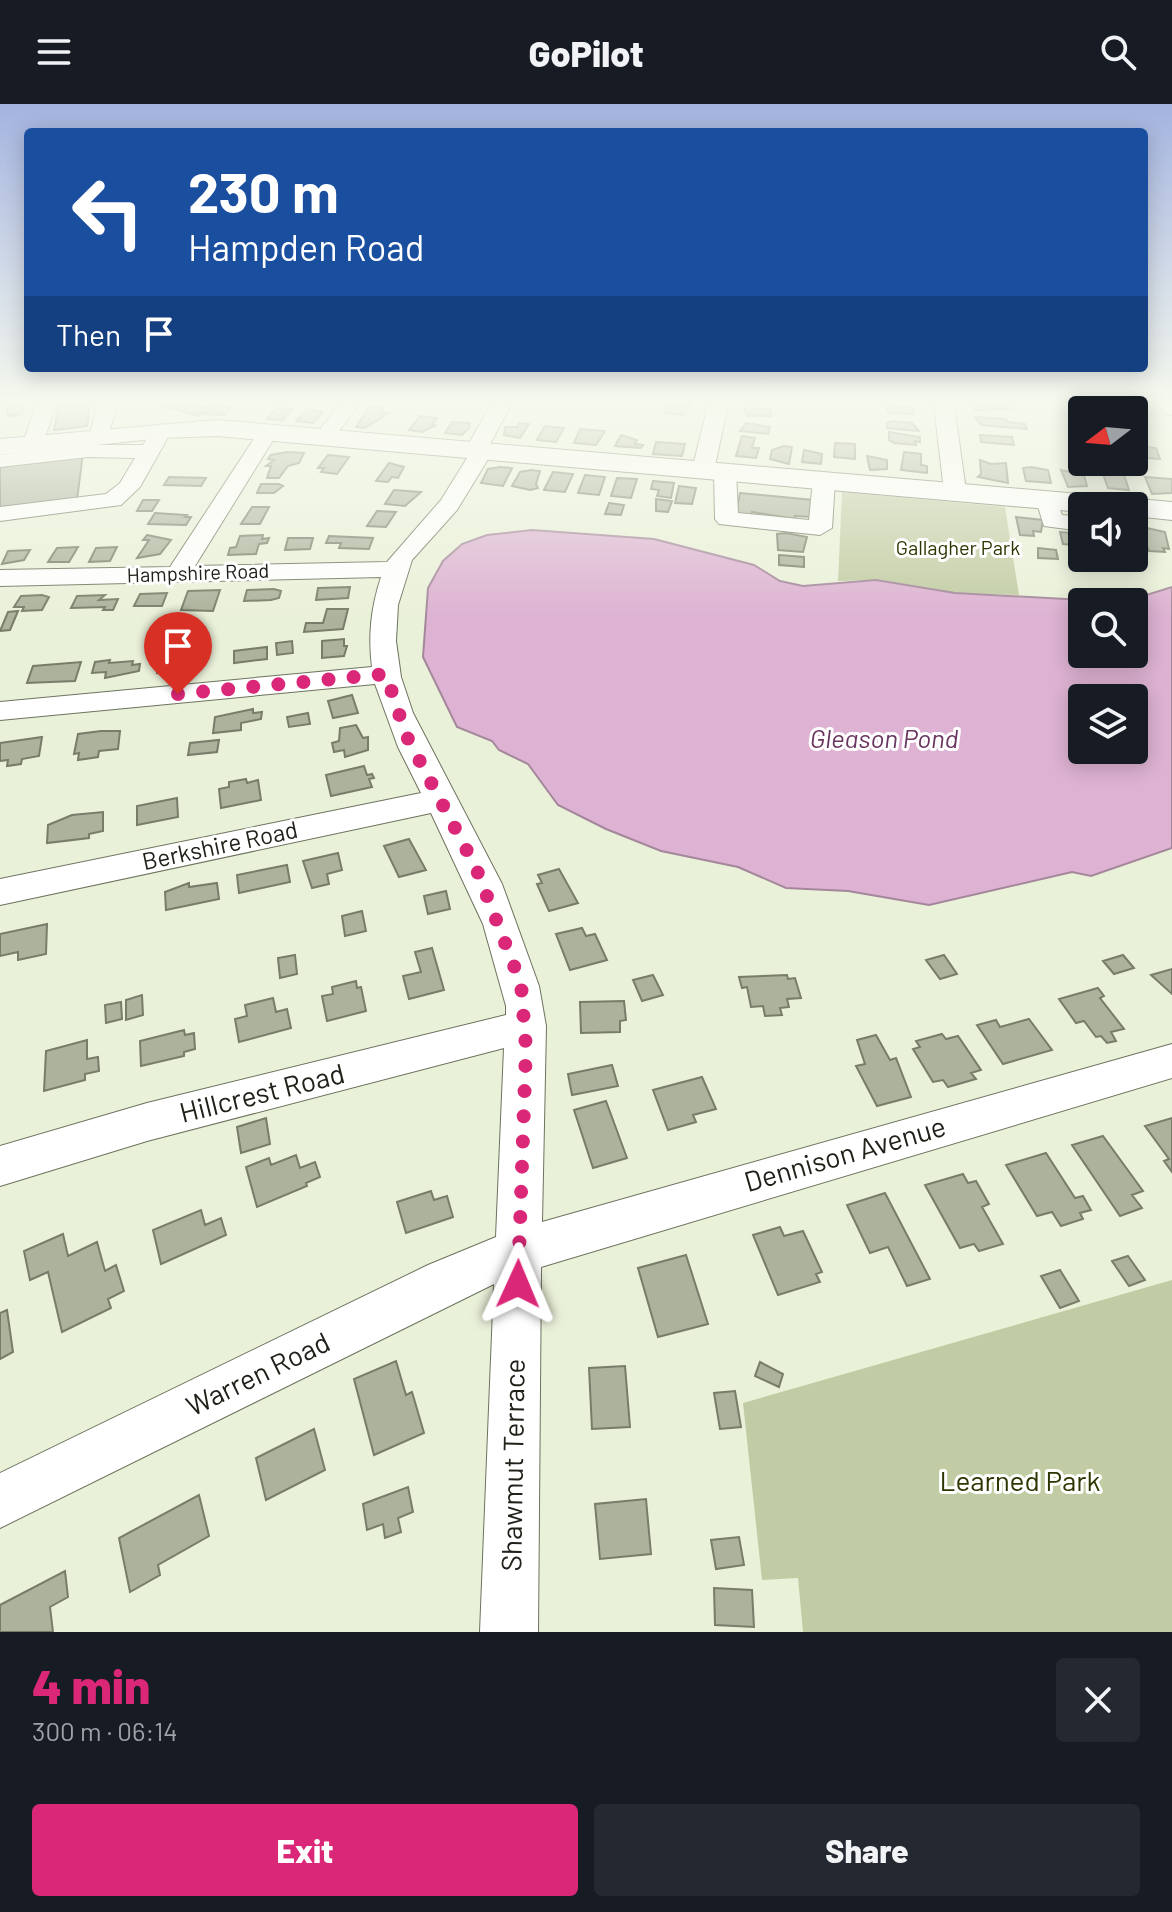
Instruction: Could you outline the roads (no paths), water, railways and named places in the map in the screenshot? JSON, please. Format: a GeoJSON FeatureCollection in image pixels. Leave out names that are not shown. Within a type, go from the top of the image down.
{"type":"FeatureCollection","features":[{"type":"Feature","properties":{"kind":"main road"},"geometry":{"type":"LineString","coordinates":[[779,476],[955,491],[1047,521],[1068,515]]}},
{"type":"Feature","properties":{"kind":"main road"},"geometry":{"type":"LineString","coordinates":[[1148,508],[1172,511]]}},
{"type":"Feature","properties":{"kind":"street"},"geometry":{"type":"LineString","coordinates":[[90,504],[94,476]]}},
{"type":"Feature","properties":{"kind":"street"},"geometry":{"type":"LineString","coordinates":[[0,514],[90,504],[121,496],[133,476]]}},
{"type":"Feature","properties":{"kind":"street"},"geometry":{"type":"LineString","coordinates":[[178,574],[240,476]]}},
{"type":"Feature","properties":{"kind":"street"},"geometry":{"type":"LineString","coordinates":[[395,569],[409,547],[451,502],[465,476]]}},
{"type":"Feature","properties":{"kind":"street"},"geometry":{"type":"LineString","coordinates":[[715,476],[727,519],[820,528],[824,480]]}},
{"type":"Feature","properties":{"kind":"street"},"geometry":{"type":"LineString","coordinates":[[953,476],[955,491]]}},
{"type":"Feature","properties":{"kind":"street","name":"Hampshire Road"},"geometry":{"type":"LineString","coordinates":[[0,578],[395,569]]}},
{"type":"Feature","properties":{"kind":"street","name":"Shawmut Terrace"},"geometry":{"type":"LineString","coordinates":[[395,569],[382,626],[386,674],[406,735],[487,891],[521,984],[527,1026],[509,1632]]}},
{"type":"Feature","properties":{"kind":"street"},"geometry":{"type":"LineString","coordinates":[[0,711],[386,674]]}},
{"type":"Feature","properties":{"kind":"street","name":"Berkshire Road"},"geometry":{"type":"LineString","coordinates":[[0,892],[441,800]]}},
{"type":"Feature","properties":{"kind":"street","name":"Hillcrest Road"},"geometry":{"type":"LineString","coordinates":[[0,1166],[147,1122],[527,1026]]}},
{"type":"Feature","properties":{"kind":"street","name":"Dennison Avenue"},"geometry":{"type":"LineString","coordinates":[[518,1251],[1172,1061]]}},
{"type":"Feature","properties":{"kind":"street","name":"Warren Road"},"geometry":{"type":"LineString","coordinates":[[0,1501],[445,1282],[518,1251]]}},
{"type":"Feature","properties":{"kind":"water","name":"Gleason Pond"},"geometry":{"type":"Polygon","coordinates":[[[532,530],[654,539],[754,565],[780,581],[803,586],[876,580],[955,593],[1068,599],[1068,668],[1148,668],[1148,594],[1172,587],[1172,848],[1091,876],[1072,872],[929,905],[848,891],[786,888],[738,867],[661,851],[606,829],[558,805],[528,764],[499,750],[492,741],[457,727],[423,657],[428,588],[443,561],[462,544],[487,535],[532,530]]]}},
{"type":"Feature","properties":{"kind":"park label","name":"Gallagher Park"},"geometry":{"type":"Point","coordinates":[958,548]}},
{"type":"Feature","properties":{"kind":"park label","name":"Learned Park"},"geometry":{"type":"Point","coordinates":[1020,1481]}}]}
